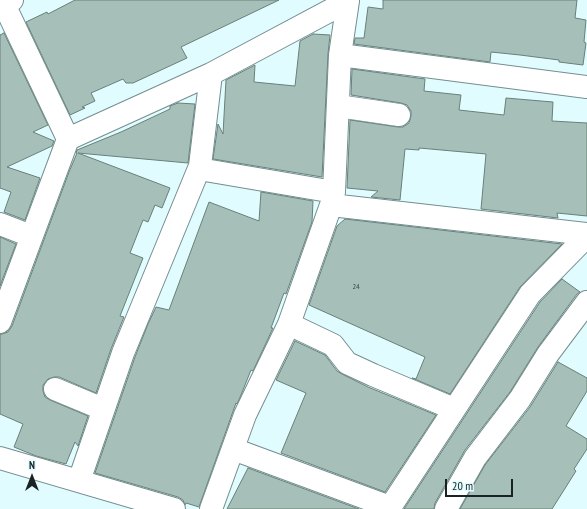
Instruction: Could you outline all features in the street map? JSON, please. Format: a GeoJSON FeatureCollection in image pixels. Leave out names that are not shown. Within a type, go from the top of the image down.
{"type":"FeatureCollection","features":[{"type":"Feature","properties":{"kind":"street"},"geometry":{"type":"LineString","coordinates":[[211,509],[245,416],[289,324],[332,198],[340,54],[348,0]]}},
{"type":"Feature","properties":{"kind":"street"},"geometry":{"type":"LineString","coordinates":[[0,322],[68,139],[211,74],[348,0]]}},
{"type":"Feature","properties":{"kind":"street"},"geometry":{"type":"LineString","coordinates":[[4,2],[68,139]]}},
{"type":"Feature","properties":{"kind":"street"},"geometry":{"type":"LineString","coordinates":[[340,54],[587,87]]}},
{"type":"Feature","properties":{"kind":"street"},"geometry":{"type":"LineString","coordinates":[[79,481],[123,353],[199,170],[211,74]]}},
{"type":"Feature","properties":{"kind":"street"},"geometry":{"type":"LineString","coordinates":[[338,106],[399,115]]}},
{"type":"Feature","properties":{"kind":"street"},"geometry":{"type":"LineString","coordinates":[[199,170],[332,198],[587,235]]}},
{"type":"Feature","properties":{"kind":"street"},"geometry":{"type":"LineString","coordinates":[[0,224],[31,236]]}},
{"type":"Feature","properties":{"kind":"street"},"geometry":{"type":"LineString","coordinates":[[233,449],[390,508],[530,294],[587,235]]}},
{"type":"Feature","properties":{"kind":"street"},"geometry":{"type":"LineString","coordinates":[[446,509],[475,458],[520,399],[548,354],[587,302]]}},
{"type":"Feature","properties":{"kind":"street"},"geometry":{"type":"LineString","coordinates":[[289,324],[333,345],[347,363],[454,409]]}},
{"type":"Feature","properties":{"kind":"street"},"geometry":{"type":"LineString","coordinates":[[56,388],[103,409]]}},
{"type":"Feature","properties":{"kind":"street"},"geometry":{"type":"LineString","coordinates":[[0,458],[174,509]]}},
{"type":"Feature","properties":{"kind":"building"},"geometry":{"type":"Polygon","coordinates":[[[75,0],[279,0],[181,47],[187,58],[133,83],[126,83],[123,79],[91,93],[95,101],[82,107],[85,108],[70,115],[26,22],[47,12],[48,14],[75,0]]]}},
{"type":"Feature","properties":{"kind":"building"},"geometry":{"type":"Polygon","coordinates":[[[383,0],[577,0],[575,18],[586,20],[584,42],[586,43],[583,65],[559,62],[559,60],[491,52],[490,62],[354,44],[355,38],[364,38],[368,7],[383,9],[383,0]]]}},
{"type":"Feature","properties":{"kind":"building"},"geometry":{"type":"Polygon","coordinates":[[[4,33],[48,125],[33,132],[54,141],[52,146],[7,167],[40,178],[25,220],[4,212],[11,192],[0,188],[0,35],[4,33]]]}},
{"type":"Feature","properties":{"kind":"building"},"geometry":{"type":"Polygon","coordinates":[[[313,34],[330,35],[322,177],[213,159],[218,124],[223,134],[226,80],[255,65],[254,82],[295,86],[300,41],[313,34]]]}},
{"type":"Feature","properties":{"kind":"building"},"geometry":{"type":"Polygon","coordinates":[[[352,69],[425,79],[424,91],[461,95],[459,110],[504,115],[506,98],[553,102],[552,121],[587,123],[587,216],[557,213],[558,218],[481,209],[486,154],[419,148],[419,150],[405,149],[400,200],[371,197],[378,191],[347,188],[350,120],[403,127],[409,123],[411,116],[411,111],[407,105],[351,95],[352,69]]]}},
{"type":"Feature","properties":{"kind":"building"},"geometry":{"type":"Polygon","coordinates":[[[178,103],[195,104],[188,163],[78,153],[170,188],[162,208],[155,205],[148,222],[143,220],[130,253],[143,258],[120,316],[124,317],[96,393],[59,377],[48,379],[43,385],[45,397],[88,416],[78,446],[75,442],[66,464],[36,456],[14,447],[23,424],[0,414],[0,334],[8,332],[12,326],[77,150],[121,132],[170,109],[170,106],[178,103]]]}},
{"type":"Feature","properties":{"kind":"building"},"geometry":{"type":"Polygon","coordinates":[[[261,192],[313,201],[312,222],[286,294],[284,293],[271,328],[273,328],[253,371],[251,370],[237,404],[236,403],[199,507],[186,503],[185,505],[183,500],[178,497],[95,473],[148,324],[156,307],[169,310],[209,202],[259,221],[261,192]]]}},
{"type":"Feature","properties":{"kind":"building"},"geometry":{"type":"Polygon","coordinates":[[[345,219],[562,244],[520,287],[450,394],[412,378],[416,379],[425,357],[309,305],[337,226],[345,219]]]}},
{"type":"Feature","properties":{"kind":"building"},"geometry":{"type":"Polygon","coordinates":[[[0,237],[16,244],[0,286],[0,237]]]}},
{"type":"Feature","properties":{"kind":"building"},"geometry":{"type":"Polygon","coordinates":[[[562,279],[580,292],[538,347],[510,392],[465,450],[435,503],[434,509],[404,509],[540,302],[562,279]]]}},
{"type":"Feature","properties":{"kind":"building"},"geometry":{"type":"Polygon","coordinates":[[[295,341],[325,355],[337,371],[342,374],[368,387],[436,415],[385,492],[281,453],[306,393],[276,380],[295,341]]]}},
{"type":"Feature","properties":{"kind":"building"},"geometry":{"type":"Polygon","coordinates":[[[558,362],[587,378],[587,391],[566,426],[587,439],[587,449],[574,469],[576,471],[552,509],[460,509],[485,465],[530,407],[558,362]]]}},
{"type":"Feature","properties":{"kind":"building"},"geometry":{"type":"Polygon","coordinates":[[[248,468],[359,509],[227,509],[248,468]]]}}]}
